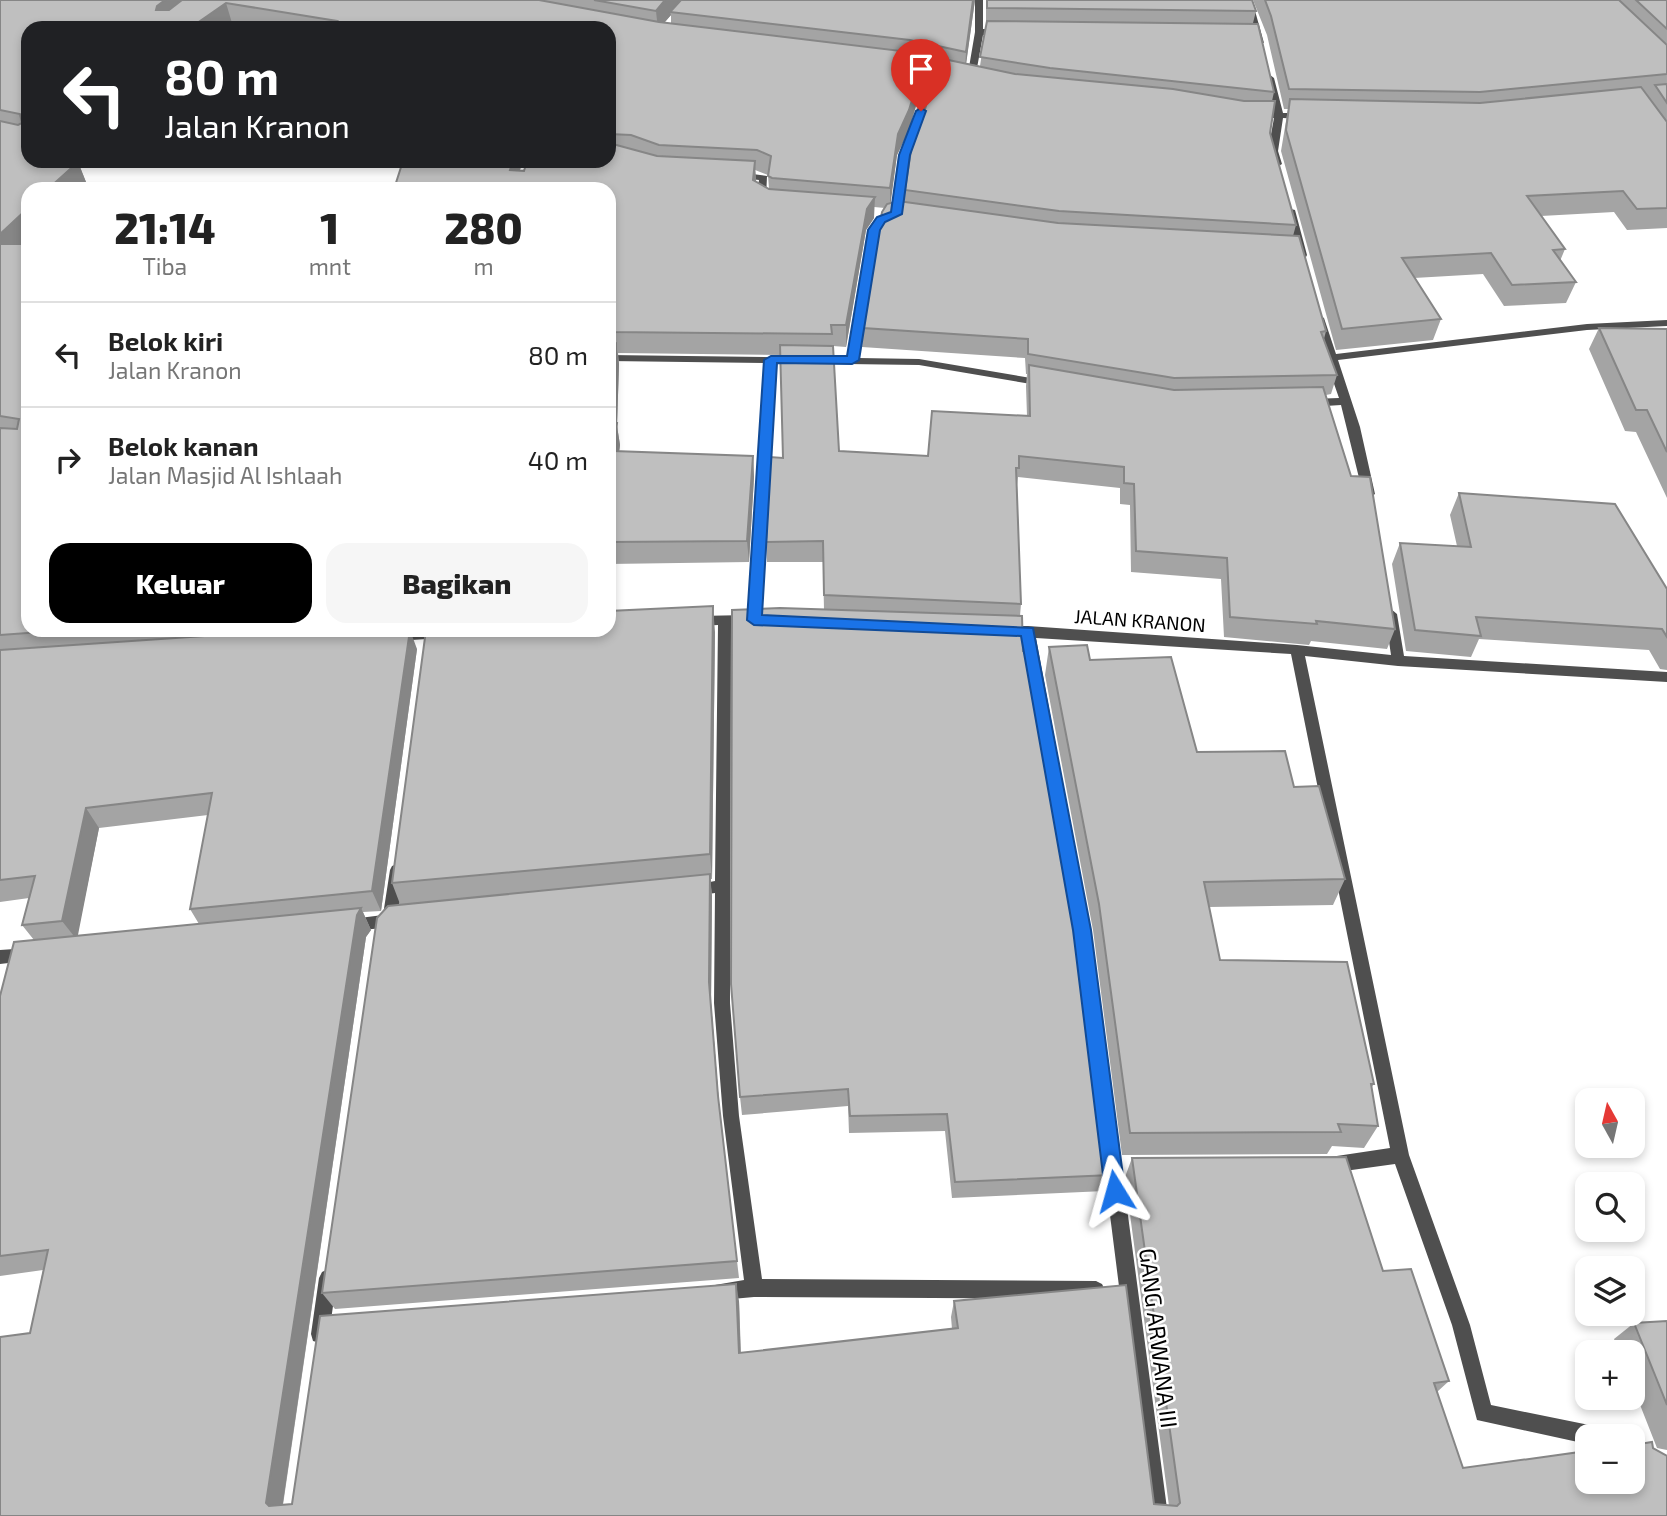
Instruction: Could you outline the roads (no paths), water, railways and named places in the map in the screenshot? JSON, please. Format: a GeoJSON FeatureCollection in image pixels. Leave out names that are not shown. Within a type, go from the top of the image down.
{"type":"FeatureCollection","features":[{"type":"Feature","properties":{"kind":"street"},"geometry":{"type":"LineString","coordinates":[[971,79],[979,32],[979,0]]}},
{"type":"Feature","properties":{"kind":"street"},"geometry":{"type":"LineString","coordinates":[[1248,0],[1263,50]]}},
{"type":"Feature","properties":{"kind":"street"},"geometry":{"type":"LineString","coordinates":[[979,32],[1015,32]]}},
{"type":"Feature","properties":{"kind":"street"},"geometry":{"type":"LineString","coordinates":[[1248,36],[1260,36]]}},
{"type":"Feature","properties":{"kind":"street"},"geometry":{"type":"LineString","coordinates":[[895,63],[981,81]]}},
{"type":"Feature","properties":{"kind":"street"},"geometry":{"type":"LineString","coordinates":[[1266,63],[1279,117],[1273,151],[1280,175]]}},
{"type":"Feature","properties":{"kind":"street"},"geometry":{"type":"LineString","coordinates":[[902,215],[905,155],[916,131],[933,70]]}},
{"type":"Feature","properties":{"kind":"street"},"geometry":{"type":"LineString","coordinates":[[1240,114],[1279,117],[1313,115]]}},
{"type":"Feature","properties":{"kind":"street"},"geometry":{"type":"LineString","coordinates":[[721,174],[764,178],[761,199],[770,204]]}},
{"type":"Feature","properties":{"kind":"street"},"geometry":{"type":"LineString","coordinates":[[1287,200],[1302,256],[1287,249]]}},
{"type":"Feature","properties":{"kind":"street"},"geometry":{"type":"LineString","coordinates":[[871,212],[902,215]]}},
{"type":"Feature","properties":{"kind":"street"},"geometry":{"type":"LineString","coordinates":[[852,360],[874,230],[881,219],[902,215]]}},
{"type":"Feature","properties":{"kind":"street"},"geometry":{"type":"LineString","coordinates":[[1317,310],[1354,427],[1371,502]]}},
{"type":"Feature","properties":{"kind":"street"},"geometry":{"type":"LineString","coordinates":[[1331,358],[1587,327],[1667,323]]}},
{"type":"Feature","properties":{"kind":"street"},"geometry":{"type":"LineString","coordinates":[[616,358],[919,362],[1060,387]]}},
{"type":"Feature","properties":{"kind":"street"},"geometry":{"type":"LineString","coordinates":[[686,621],[761,620],[771,360]]}},
{"type":"Feature","properties":{"kind":"street"},"geometry":{"type":"LineString","coordinates":[[1297,403],[1345,401]]}},
{"type":"Feature","properties":{"kind":"street"},"geometry":{"type":"LineString","coordinates":[[1390,607],[1398,661]]}},
{"type":"Feature","properties":{"kind":"street"},"geometry":{"type":"LineString","coordinates":[[725,620],[722,1003],[731,1116],[754,1288]]}},
{"type":"Feature","properties":{"kind":"street","name":"JALAN KRANON"},"geometry":{"type":"LineString","coordinates":[[987,630],[1297,650],[1398,661],[1667,677]]}},
{"type":"Feature","properties":{"kind":"street","name":"GANG ARWANA III"},"geometry":{"type":"LineString","coordinates":[[1028,631],[1082,930],[1119,1166],[1128,1290],[1158,1516]]}},
{"type":"Feature","properties":{"kind":"street"},"geometry":{"type":"LineString","coordinates":[[375,638],[428,637]]}},
{"type":"Feature","properties":{"kind":"street"},"geometry":{"type":"LineString","coordinates":[[1297,650],[1400,1155],[1461,1325],[1485,1413],[1575,1432]]}},
{"type":"Feature","properties":{"kind":"street"},"geometry":{"type":"LineString","coordinates":[[377,937],[390,921],[399,852]]}},
{"type":"Feature","properties":{"kind":"street"},"geometry":{"type":"LineString","coordinates":[[682,891],[724,886]]}},
{"type":"Feature","properties":{"kind":"street"},"geometry":{"type":"LineString","coordinates":[[334,926],[418,918]]}},
{"type":"Feature","properties":{"kind":"street"},"geometry":{"type":"LineString","coordinates":[[0,957],[42,953]]}},
{"type":"Feature","properties":{"kind":"street"},"geometry":{"type":"LineString","coordinates":[[1316,1165],[1343,1165],[1400,1155]]}},
{"type":"Feature","properties":{"kind":"street"},"geometry":{"type":"LineString","coordinates":[[317,1350],[328,1322],[329,1268]]}},
{"type":"Feature","properties":{"kind":"street"},"geometry":{"type":"LineString","coordinates":[[700,1292],[754,1288],[1128,1290]]}}]}
